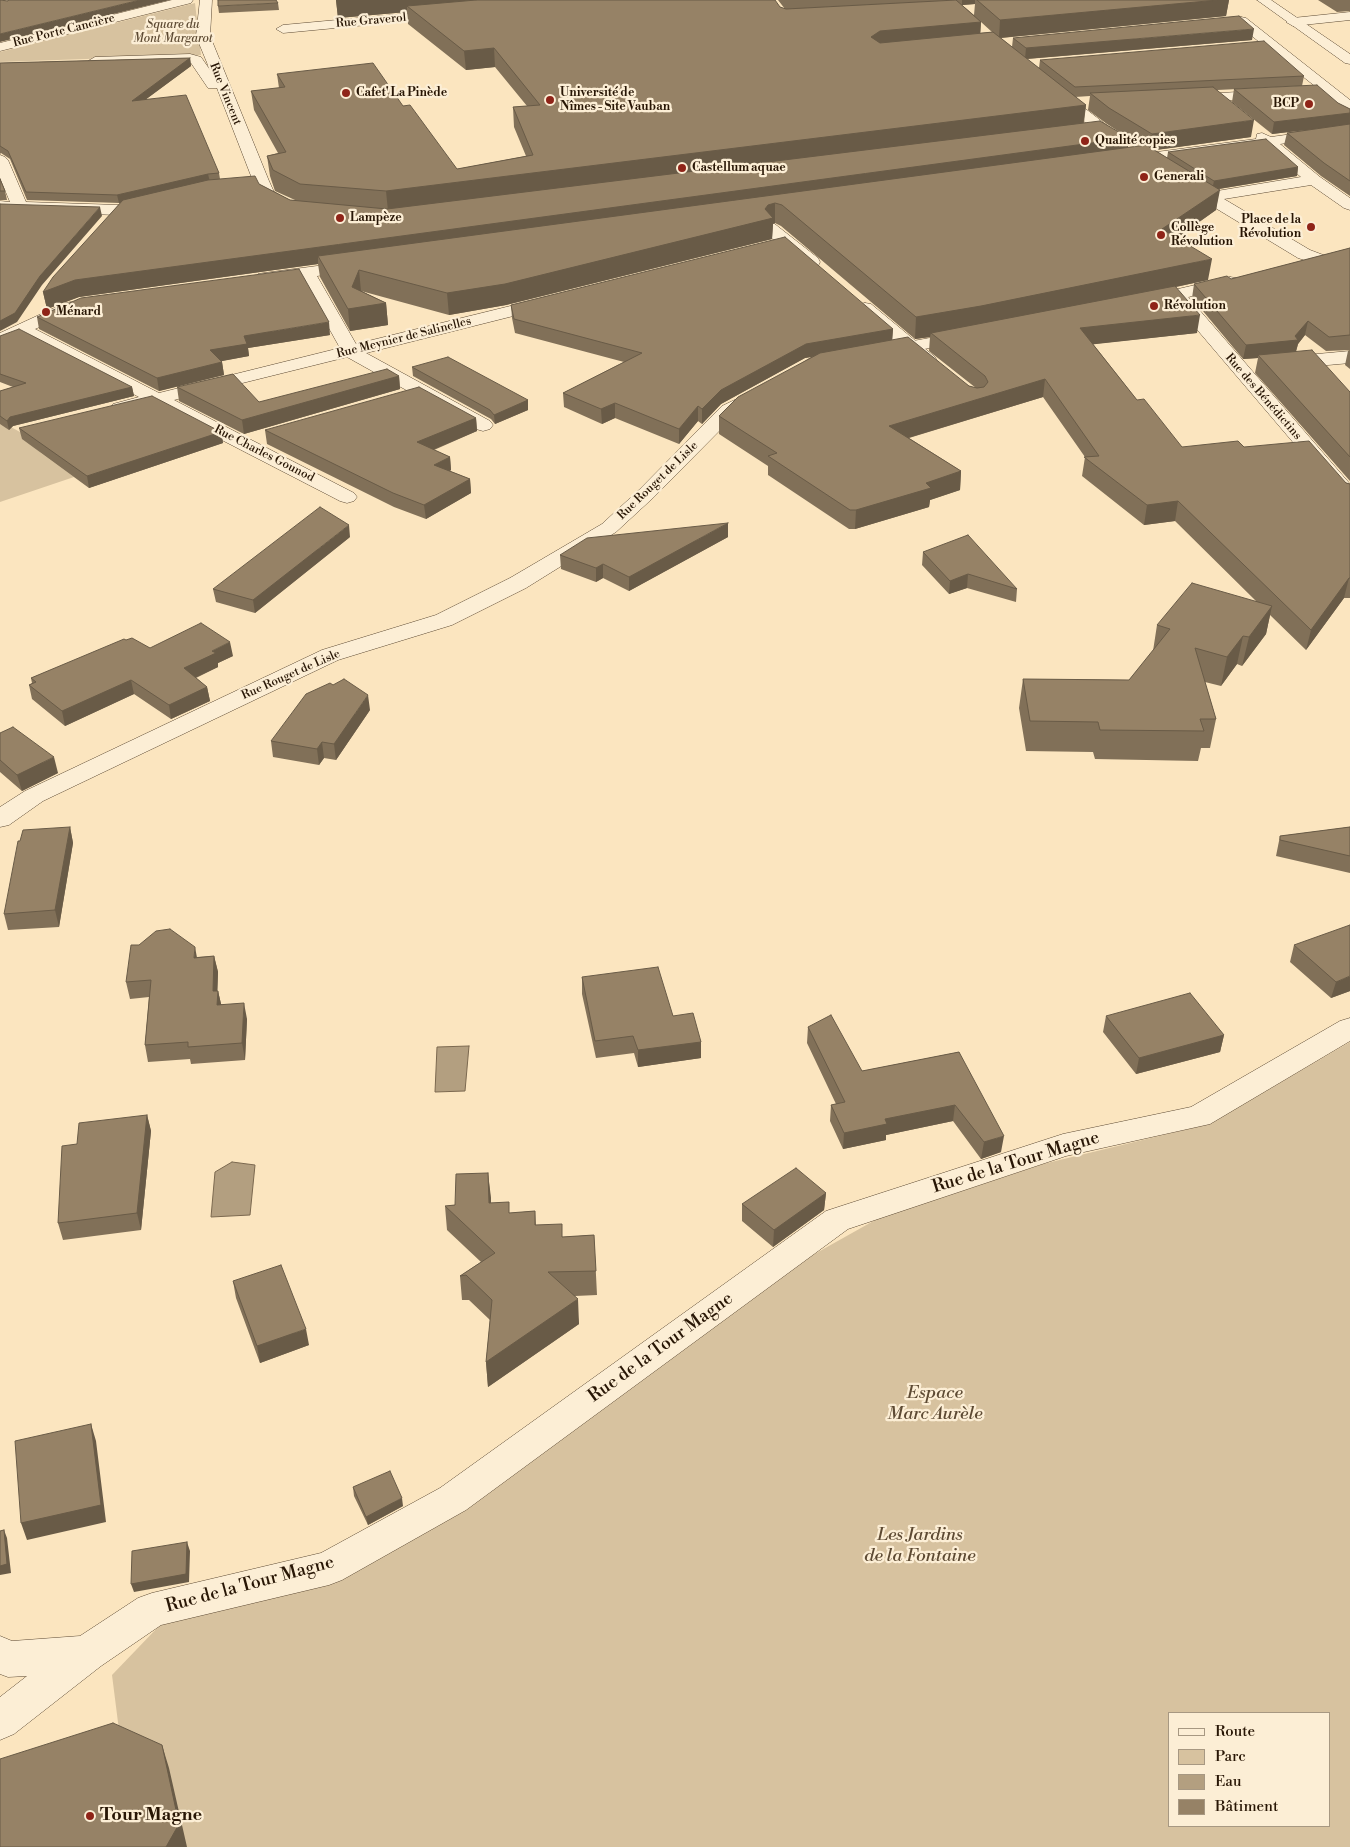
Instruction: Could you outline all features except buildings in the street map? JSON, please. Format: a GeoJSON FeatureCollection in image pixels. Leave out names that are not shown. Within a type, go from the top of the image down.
{"type":"FeatureCollection","features":[{"type":"Feature","properties":{"kind":"street","name":"Rue Porte Cancière"},"geometry":{"type":"LineString","coordinates":[[0,48],[187,0]]}},
{"type":"Feature","properties":{"kind":"street","name":"Rue Vincent"},"geometry":{"type":"LineString","coordinates":[[206,0],[202,36],[237,122],[256,186],[268,195],[298,211],[307,212]]}},
{"type":"Feature","properties":{"kind":"street"},"geometry":{"type":"LineString","coordinates":[[1263,0],[1350,60]]}},
{"type":"Feature","properties":{"kind":"street","name":"Rue Graverol"},"geometry":{"type":"LineString","coordinates":[[283,29],[456,13]]}},
{"type":"Feature","properties":{"kind":"street"},"geometry":{"type":"LineString","coordinates":[[1293,22],[1350,16]]}},
{"type":"Feature","properties":{"kind":"street"},"geometry":{"type":"LineString","coordinates":[[1204,24],[1241,21],[1350,107]]}},
{"type":"Feature","properties":{"kind":"street"},"geometry":{"type":"LineString","coordinates":[[1250,45],[1270,44],[1285,39]]}},
{"type":"Feature","properties":{"kind":"street"},"geometry":{"type":"LineString","coordinates":[[84,62],[190,58],[196,60],[237,122]]}},
{"type":"Feature","properties":{"kind":"street"},"geometry":{"type":"LineString","coordinates":[[1048,86],[1101,130],[1209,198],[1304,254],[1328,258],[1294,266]]}},
{"type":"Feature","properties":{"kind":"street"},"geometry":{"type":"LineString","coordinates":[[1311,91],[1350,89]]}},
{"type":"Feature","properties":{"kind":"street"},"geometry":{"type":"LineString","coordinates":[[1176,99],[1288,93]]}},
{"type":"Feature","properties":{"kind":"street"},"geometry":{"type":"LineString","coordinates":[[1215,97],[1232,111]]}},
{"type":"Feature","properties":{"kind":"street"},"geometry":{"type":"LineString","coordinates":[[1068,104],[1088,104]]}},
{"type":"Feature","properties":{"kind":"street"},"geometry":{"type":"LineString","coordinates":[[1084,132],[1101,130]]}},
{"type":"Feature","properties":{"kind":"street"},"geometry":{"type":"LineString","coordinates":[[1254,130],[1314,180],[1350,205]]}},
{"type":"Feature","properties":{"kind":"street"},"geometry":{"type":"LineString","coordinates":[[1107,163],[1350,130]]}},
{"type":"Feature","properties":{"kind":"street"},"geometry":{"type":"LineString","coordinates":[[0,160],[20,206]]}},
{"type":"Feature","properties":{"kind":"street"},"geometry":{"type":"LineString","coordinates":[[1209,198],[1314,180]]}},
{"type":"Feature","properties":{"kind":"street"},"geometry":{"type":"LineString","coordinates":[[0,206],[119,210],[165,199]]}},
{"type":"Feature","properties":{"kind":"street"},"geometry":{"type":"LineString","coordinates":[[730,206],[751,212],[826,274]]}},
{"type":"Feature","properties":{"kind":"street"},"geometry":{"type":"LineString","coordinates":[[751,212],[768,209]]}},
{"type":"Feature","properties":{"kind":"street"},"geometry":{"type":"LineString","coordinates":[[106,224],[119,210]]}},
{"type":"Feature","properties":{"kind":"street"},"geometry":{"type":"LineString","coordinates":[[769,246],[788,242]]}},
{"type":"Feature","properties":{"kind":"street"},"geometry":{"type":"LineString","coordinates":[[247,281],[366,264]]}},
{"type":"Feature","properties":{"kind":"street"},"geometry":{"type":"LineString","coordinates":[[307,273],[351,352],[483,425]]}},
{"type":"Feature","properties":{"kind":"street"},"geometry":{"type":"LineString","coordinates":[[1129,305],[1242,279]]}},
{"type":"Feature","properties":{"kind":"street","name":"Rue des Bénédictins"},"geometry":{"type":"LineString","coordinates":[[1177,295],[1236,367],[1350,497]]}},
{"type":"Feature","properties":{"kind":"street","name":"Rue Meynier de Salinelles"},"geometry":{"type":"LineString","coordinates":[[102,412],[560,299]]}},
{"type":"Feature","properties":{"kind":"street"},"geometry":{"type":"LineString","coordinates":[[856,300],[938,370]]}},
{"type":"Feature","properties":{"kind":"street"},"geometry":{"type":"LineString","coordinates":[[0,340],[23,328],[84,303],[40,303],[23,328]]}},
{"type":"Feature","properties":{"kind":"street","name":"Rue Charles Gounod"},"geometry":{"type":"LineString","coordinates":[[23,328],[346,497]]}},
{"type":"Feature","properties":{"kind":"street"},"geometry":{"type":"LineString","coordinates":[[861,355],[988,333]]}},
{"type":"Feature","properties":{"kind":"street"},"geometry":{"type":"LineString","coordinates":[[1236,367],[1350,357]]}},
{"type":"Feature","properties":{"kind":"street"},"geometry":{"type":"LineString","coordinates":[[393,399],[422,391]]}},
{"type":"Feature","properties":{"kind":"street","name":"Rue Rouget de Lisle"},"geometry":{"type":"LineString","coordinates":[[0,819],[34,796],[330,655],[444,620],[518,583],[609,528],[647,493],[729,410],[763,391]]}},
{"type":"Feature","properties":{"kind":"street"},"geometry":{"type":"LineString","coordinates":[[242,443],[270,435]]}},
{"type":"Feature","properties":{"kind":"street","name":"Rue de la Tour Magne"},"geometry":{"type":"LineString","coordinates":[[0,1722],[87,1653],[152,1610],[329,1568],[453,1500],[837,1220],[1063,1145],[1199,1116],[1350,1028]]}},
{"type":"Feature","properties":{"kind":"street"},"geometry":{"type":"LineString","coordinates":[[0,1654],[8,1660],[87,1653]]}},
{"type":"Feature","properties":{"kind":"green space","name":"Square du Mont Margarot"},"geometry":{"type":"Polygon","coordinates":[[[195,3],[201,55],[0,62],[0,52],[195,3]]]}},
{"type":"Feature","properties":{"kind":"green space"},"geometry":{"type":"Polygon","coordinates":[[[0,421],[20,432],[41,453],[74,477],[0,502],[0,421]]]}},
{"type":"Feature","properties":{"kind":"green space","name":"Les Jardins de la Fontaine"},"geometry":{"type":"Polygon","coordinates":[[[1350,1042],[1350,1847],[0,1847],[0,1786],[121,1746],[112,1675],[160,1625],[330,1583],[811,1256],[877,1219],[1043,1164],[1209,1124],[1350,1042]]]}},
{"type":"Feature","properties":{"kind":"water"},"geometry":{"type":"Polygon","coordinates":[[[469,1046],[465,1091],[435,1092],[437,1047],[469,1046]]]}},
{"type":"Feature","properties":{"kind":"water"},"geometry":{"type":"Polygon","coordinates":[[[232,1162],[255,1165],[250,1215],[211,1217],[215,1172],[232,1162]]]}},
{"type":"Feature","properties":{"kind":"place","name":"Cafet' La Pinède"},"geometry":{"type":"Point","coordinates":[346,93]}},
{"type":"Feature","properties":{"kind":"place","name":"Université de Nîmes - Site Vauban"},"geometry":{"type":"Point","coordinates":[550,100]}},
{"type":"Feature","properties":{"kind":"place","name":"BCP"},"geometry":{"type":"Point","coordinates":[1309,104]}},
{"type":"Feature","properties":{"kind":"place","name":"Qualité copies"},"geometry":{"type":"Point","coordinates":[1085,141]}},
{"type":"Feature","properties":{"kind":"place","name":"Castellum aquae"},"geometry":{"type":"Point","coordinates":[682,168]}},
{"type":"Feature","properties":{"kind":"place","name":"Generali"},"geometry":{"type":"Point","coordinates":[1144,177]}},
{"type":"Feature","properties":{"kind":"place","name":"Lampèze"},"geometry":{"type":"Point","coordinates":[340,218]}},
{"type":"Feature","properties":{"kind":"place","name":"Place de la Révolution"},"geometry":{"type":"Point","coordinates":[1311,227]}},
{"type":"Feature","properties":{"kind":"place","name":"Collège Révolution"},"geometry":{"type":"Point","coordinates":[1161,235]}},
{"type":"Feature","properties":{"kind":"place","name":"Révolution"},"geometry":{"type":"Point","coordinates":[1154,306]}},
{"type":"Feature","properties":{"kind":"place","name":"Ménard"},"geometry":{"type":"Point","coordinates":[46,312]}},
{"type":"Feature","properties":{"kind":"place","name":"Tour Magne"},"geometry":{"type":"Point","coordinates":[90,1816]}},
{"type":"Feature","properties":{"kind":"park label","name":"Espace Marc Aurèle"},"geometry":{"type":"Point","coordinates":[935,1404]}}]}
